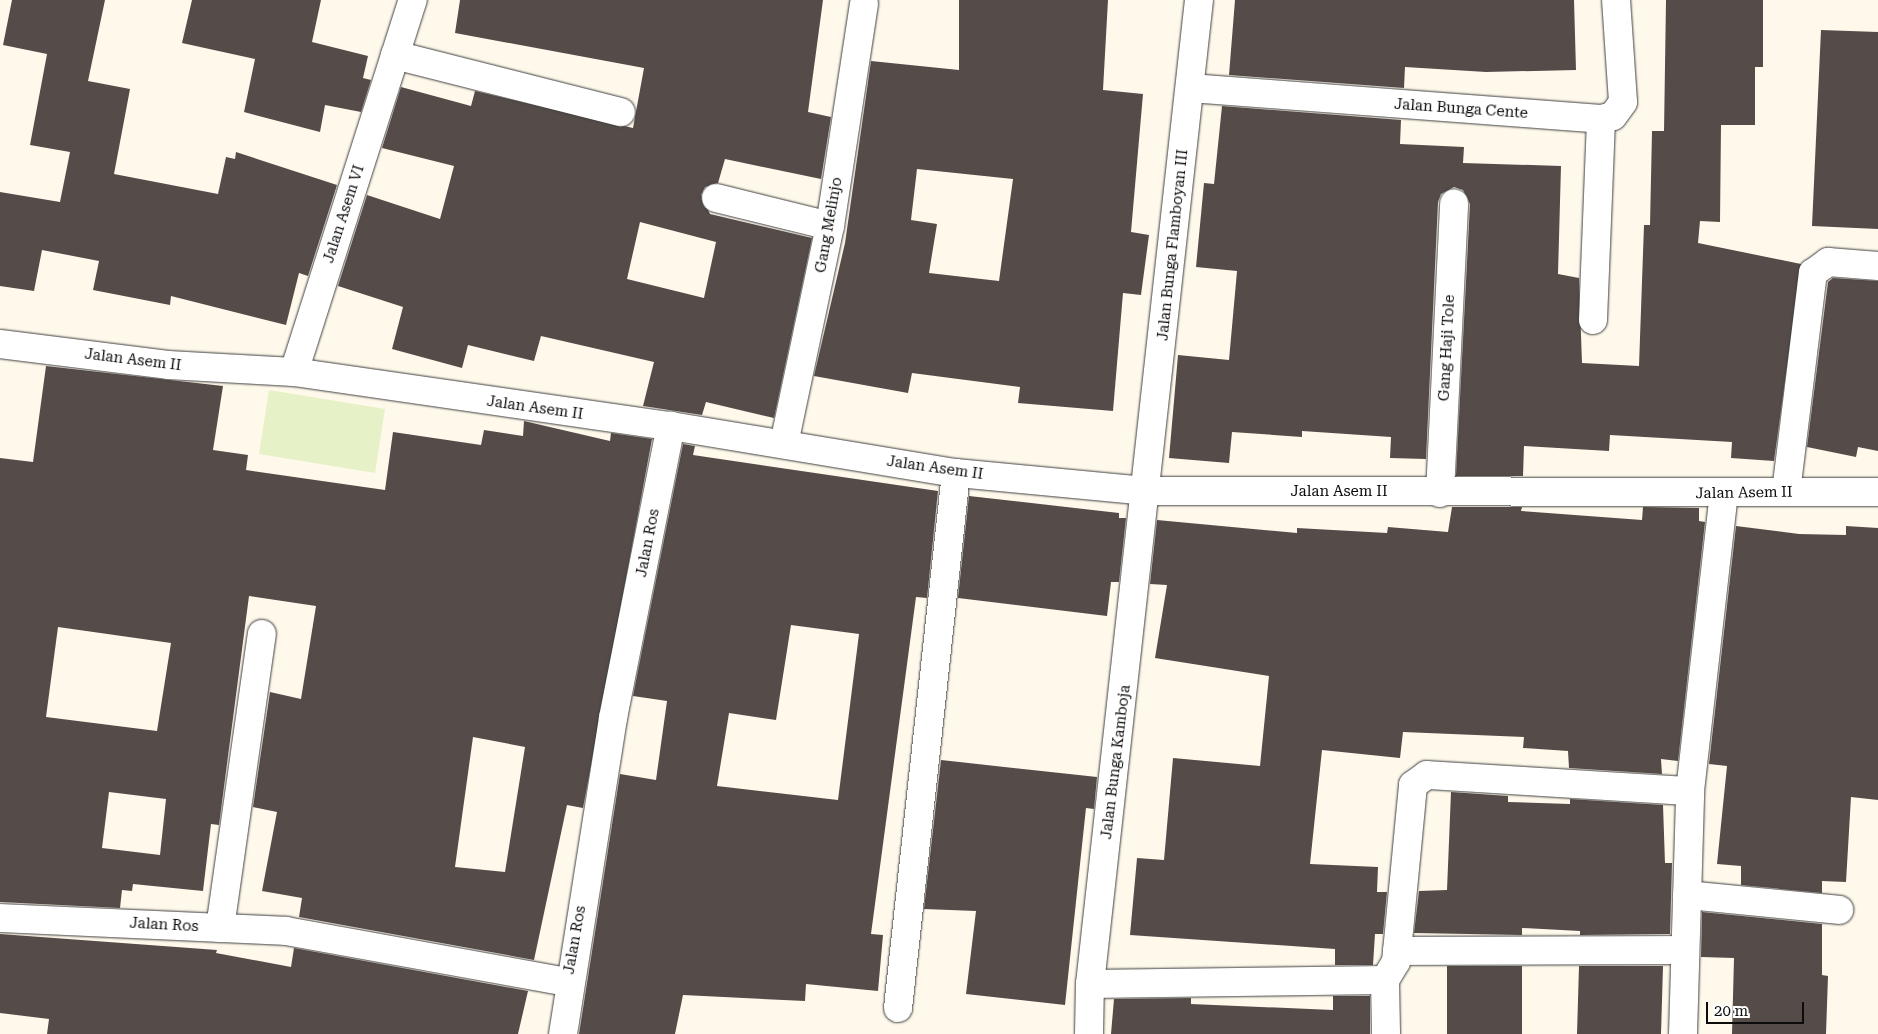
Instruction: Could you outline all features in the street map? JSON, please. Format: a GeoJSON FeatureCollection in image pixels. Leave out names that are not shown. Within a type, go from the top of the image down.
{"type":"FeatureCollection","features":[{"type":"Feature","properties":{"kind":"street","name":"Jalan Asem VI"},"geometry":{"type":"LineString","coordinates":[[294,372],[412,0]]}},
{"type":"Feature","properties":{"kind":"street","name":"Jalan Bunga Flamboyan III"},"geometry":{"type":"LineString","coordinates":[[1147,491],[1199,0]]}},
{"type":"Feature","properties":{"kind":"street"},"geometry":{"type":"LineString","coordinates":[[1593,320],[1601,119],[1613,116],[1623,102],[1616,0]]}},
{"type":"Feature","properties":{"kind":"street","name":"Gang Melinjo"},"geometry":{"type":"LineString","coordinates":[[784,444],[830,226],[864,4]]}},
{"type":"Feature","properties":{"kind":"street"},"geometry":{"type":"LineString","coordinates":[[395,56],[621,112]]}},
{"type":"Feature","properties":{"kind":"street","name":"Jalan Bunga Cente"},"geometry":{"type":"LineString","coordinates":[[1190,88],[1601,119]]}},
{"type":"Feature","properties":{"kind":"street"},"geometry":{"type":"LineString","coordinates":[[716,198],[830,226]]}},
{"type":"Feature","properties":{"kind":"street","name":"Gang Haji Tole"},"geometry":{"type":"LineString","coordinates":[[1440,493],[1454,204]]}},
{"type":"Feature","properties":{"kind":"street"},"geometry":{"type":"LineString","coordinates":[[1786,492],[1813,273],[1828,262],[1878,266]]}},
{"type":"Feature","properties":{"kind":"street","name":"Jalan Asem II"},"geometry":{"type":"LineString","coordinates":[[0,344],[168,365],[294,372],[671,426],[956,473],[1147,491],[1724,494],[1878,492]]}},
{"type":"Feature","properties":{"kind":"street","name":"Jalan Ros"},"geometry":{"type":"LineString","coordinates":[[0,918],[286,931],[568,982],[671,426]]}},
{"type":"Feature","properties":{"kind":"street"},"geometry":{"type":"LineString","coordinates":[[898,1008],[956,473]]}},
{"type":"Feature","properties":{"kind":"street","name":"Jalan Bunga Kamboja"},"geometry":{"type":"LineString","coordinates":[[1089,1034],[1090,984],[1147,491]]}},
{"type":"Feature","properties":{"kind":"street"},"geometry":{"type":"LineString","coordinates":[[1683,1034],[1690,791],[1724,494]]}},
{"type":"Feature","properties":{"kind":"street"},"geometry":{"type":"LineString","coordinates":[[220,928],[262,634]]}},
{"type":"Feature","properties":{"kind":"street"},"geometry":{"type":"LineString","coordinates":[[1090,984],[1385,980],[1392,973],[1397,951],[1411,794],[1418,779],[1427,775],[1690,791]]}},
{"type":"Feature","properties":{"kind":"street"},"geometry":{"type":"LineString","coordinates":[[1687,895],[1839,910]]}},
{"type":"Feature","properties":{"kind":"street"},"geometry":{"type":"LineString","coordinates":[[1397,951],[1685,950]]}},
{"type":"Feature","properties":{"kind":"street"},"geometry":{"type":"LineString","coordinates":[[1385,980],[1386,1034]]}},
{"type":"Feature","properties":{"kind":"street"},"geometry":{"type":"LineString","coordinates":[[563,1034],[568,982]]}},
{"type":"Feature","properties":{"kind":"green space"},"geometry":{"type":"Polygon","coordinates":[[[269,390],[385,409],[375,473],[259,454],[269,390]]]}},
{"type":"Feature","properties":{"kind":"building"},"geometry":{"type":"Polygon","coordinates":[[[12,0],[105,0],[88,81],[130,89],[114,174],[218,194],[226,157],[235,159],[236,152],[337,185],[308,276],[299,273],[286,325],[171,296],[170,305],[93,290],[99,261],[42,250],[34,291],[0,286],[0,192],[60,202],[70,152],[30,145],[47,54],[3,45],[12,0]]]}},
{"type":"Feature","properties":{"kind":"building"},"geometry":{"type":"Polygon","coordinates":[[[192,0],[321,0],[312,42],[368,56],[363,78],[371,80],[361,112],[325,105],[320,132],[244,112],[255,59],[182,43],[192,0]]]}},
{"type":"Feature","properties":{"kind":"building"},"geometry":{"type":"Polygon","coordinates":[[[460,0],[823,0],[808,112],[831,117],[821,179],[725,159],[718,183],[705,187],[701,195],[710,214],[812,238],[774,418],[706,402],[702,415],[643,406],[654,362],[541,336],[534,361],[468,345],[462,368],[392,349],[403,307],[338,286],[367,195],[440,219],[454,166],[382,148],[401,87],[471,106],[475,91],[633,128],[644,68],[455,33],[460,0]],[[640,222],[627,279],[704,298],[716,242],[640,222]]]}},
{"type":"Feature","properties":{"kind":"building"},"geometry":{"type":"Polygon","coordinates":[[[959,0],[1108,0],[1103,90],[1143,94],[1131,232],[1149,235],[1141,295],[1123,293],[1113,411],[1018,403],[1020,387],[912,373],[908,393],[814,376],[845,243],[871,61],[959,70],[959,0]],[[917,169],[911,220],[937,224],[929,273],[999,281],[1013,179],[917,169]]]}},
{"type":"Feature","properties":{"kind":"building"},"geometry":{"type":"Polygon","coordinates":[[[1235,0],[1574,0],[1576,70],[1486,72],[1405,67],[1404,88],[1229,75],[1235,0]]]}},
{"type":"Feature","properties":{"kind":"building"},"geometry":{"type":"Polygon","coordinates":[[[1666,0],[1763,0],[1763,67],[1755,67],[1755,125],[1721,125],[1720,222],[1700,221],[1698,243],[1801,264],[1774,461],[1731,458],[1732,442],[1610,435],[1609,451],[1524,446],[1523,476],[1456,476],[1470,204],[1463,190],[1454,187],[1441,194],[1438,202],[1426,459],[1390,458],[1391,437],[1302,431],[1302,437],[1232,432],[1229,463],[1169,458],[1178,355],[1229,360],[1237,271],[1196,267],[1204,183],[1214,184],[1222,106],[1401,120],[1400,144],[1464,147],[1463,163],[1561,166],[1558,274],[1579,278],[1582,363],[1639,366],[1644,225],[1650,225],[1652,131],[1664,131],[1666,0]]]}},
{"type":"Feature","properties":{"kind":"building"},"geometry":{"type":"Polygon","coordinates":[[[1821,30],[1878,32],[1878,229],[1812,226],[1821,30]]]}},
{"type":"Feature","properties":{"kind":"building"},"geometry":{"type":"Polygon","coordinates":[[[1833,278],[1878,281],[1878,451],[1858,447],[1856,457],[1807,447],[1828,282],[1833,278]]]}},
{"type":"Feature","properties":{"kind":"building"},"geometry":{"type":"Polygon","coordinates":[[[46,366],[223,386],[213,450],[248,455],[246,470],[385,490],[393,432],[481,445],[484,430],[523,436],[524,421],[610,441],[611,433],[652,439],[583,808],[567,805],[534,960],[299,917],[302,898],[262,891],[277,812],[253,807],[270,692],[301,699],[316,606],[249,596],[219,825],[211,824],[203,891],[133,884],[132,891],[122,890],[120,908],[0,902],[0,458],[33,462],[46,366]],[[58,627],[46,717],[157,731],[171,643],[58,627]],[[473,737],[455,867],[505,872],[525,747],[473,737]],[[109,792],[102,848],[160,855],[166,799],[109,792]]]}},
{"type":"Feature","properties":{"kind":"building"},"geometry":{"type":"Polygon","coordinates":[[[683,444],[695,446],[693,455],[938,491],[927,598],[916,597],[871,934],[883,935],[878,991],[806,984],[805,1001],[683,995],[675,1034],[579,1034],[620,774],[656,780],[667,701],[633,696],[683,444]],[[791,625],[776,720],[729,713],[717,786],[838,800],[859,634],[791,625]]]}},
{"type":"Feature","properties":{"kind":"building"},"geometry":{"type":"Polygon","coordinates":[[[969,496],[1119,513],[1119,518],[1126,518],[1119,582],[1111,582],[1107,616],[958,598],[969,496]]]}},
{"type":"Feature","properties":{"kind":"building"},"geometry":{"type":"Polygon","coordinates":[[[1452,507],[1522,507],[1521,511],[1642,520],[1643,507],[1699,508],[1699,521],[1705,522],[1678,761],[1661,759],[1662,774],[1569,768],[1568,751],[1523,748],[1524,737],[1403,732],[1400,758],[1322,750],[1310,864],[1378,867],[1377,892],[1387,892],[1383,934],[1375,934],[1373,965],[1335,965],[1335,949],[1130,935],[1137,858],[1164,860],[1173,758],[1260,766],[1269,676],[1155,658],[1167,585],[1150,584],[1157,520],[1297,533],[1297,528],[1387,533],[1388,527],[1448,532],[1452,507]]]}},
{"type":"Feature","properties":{"kind":"building"},"geometry":{"type":"Polygon","coordinates":[[[1736,526],[1799,534],[1846,535],[1846,526],[1878,528],[1878,800],[1851,797],[1846,882],[1822,881],[1822,893],[1741,885],[1741,866],[1717,864],[1727,766],[1709,764],[1736,526]]]}},
{"type":"Feature","properties":{"kind":"building"},"geometry":{"type":"Polygon","coordinates":[[[941,760],[1097,777],[1094,809],[1086,808],[1065,1005],[966,994],[976,911],[924,909],[941,760]]]}},
{"type":"Feature","properties":{"kind":"building"},"geometry":{"type":"Polygon","coordinates":[[[1451,792],[1508,796],[1508,802],[1570,804],[1570,799],[1663,805],[1665,863],[1672,863],[1670,934],[1580,935],[1580,931],[1522,928],[1522,935],[1414,933],[1419,891],[1447,890],[1451,792]]]}},
{"type":"Feature","properties":{"kind":"building"},"geometry":{"type":"Polygon","coordinates":[[[1702,912],[1822,924],[1822,975],[1828,976],[1826,1034],[1732,1034],[1734,958],[1701,957],[1702,912]]]}},
{"type":"Feature","properties":{"kind":"building"},"geometry":{"type":"Polygon","coordinates":[[[0,934],[217,950],[216,953],[291,967],[294,948],[528,991],[518,1034],[47,1034],[49,1019],[0,1013],[0,934]]]}},
{"type":"Feature","properties":{"kind":"building"},"geometry":{"type":"Polygon","coordinates":[[[1447,966],[1522,966],[1522,1034],[1447,1034],[1447,966]]]}},
{"type":"Feature","properties":{"kind":"building"},"geometry":{"type":"Polygon","coordinates":[[[1579,966],[1663,966],[1661,1034],[1577,1034],[1579,966]]]}},
{"type":"Feature","properties":{"kind":"building"},"geometry":{"type":"Polygon","coordinates":[[[1333,996],[1370,996],[1370,1034],[1111,1034],[1114,999],[1191,998],[1191,1004],[1333,1010],[1333,996]]]}}]}
